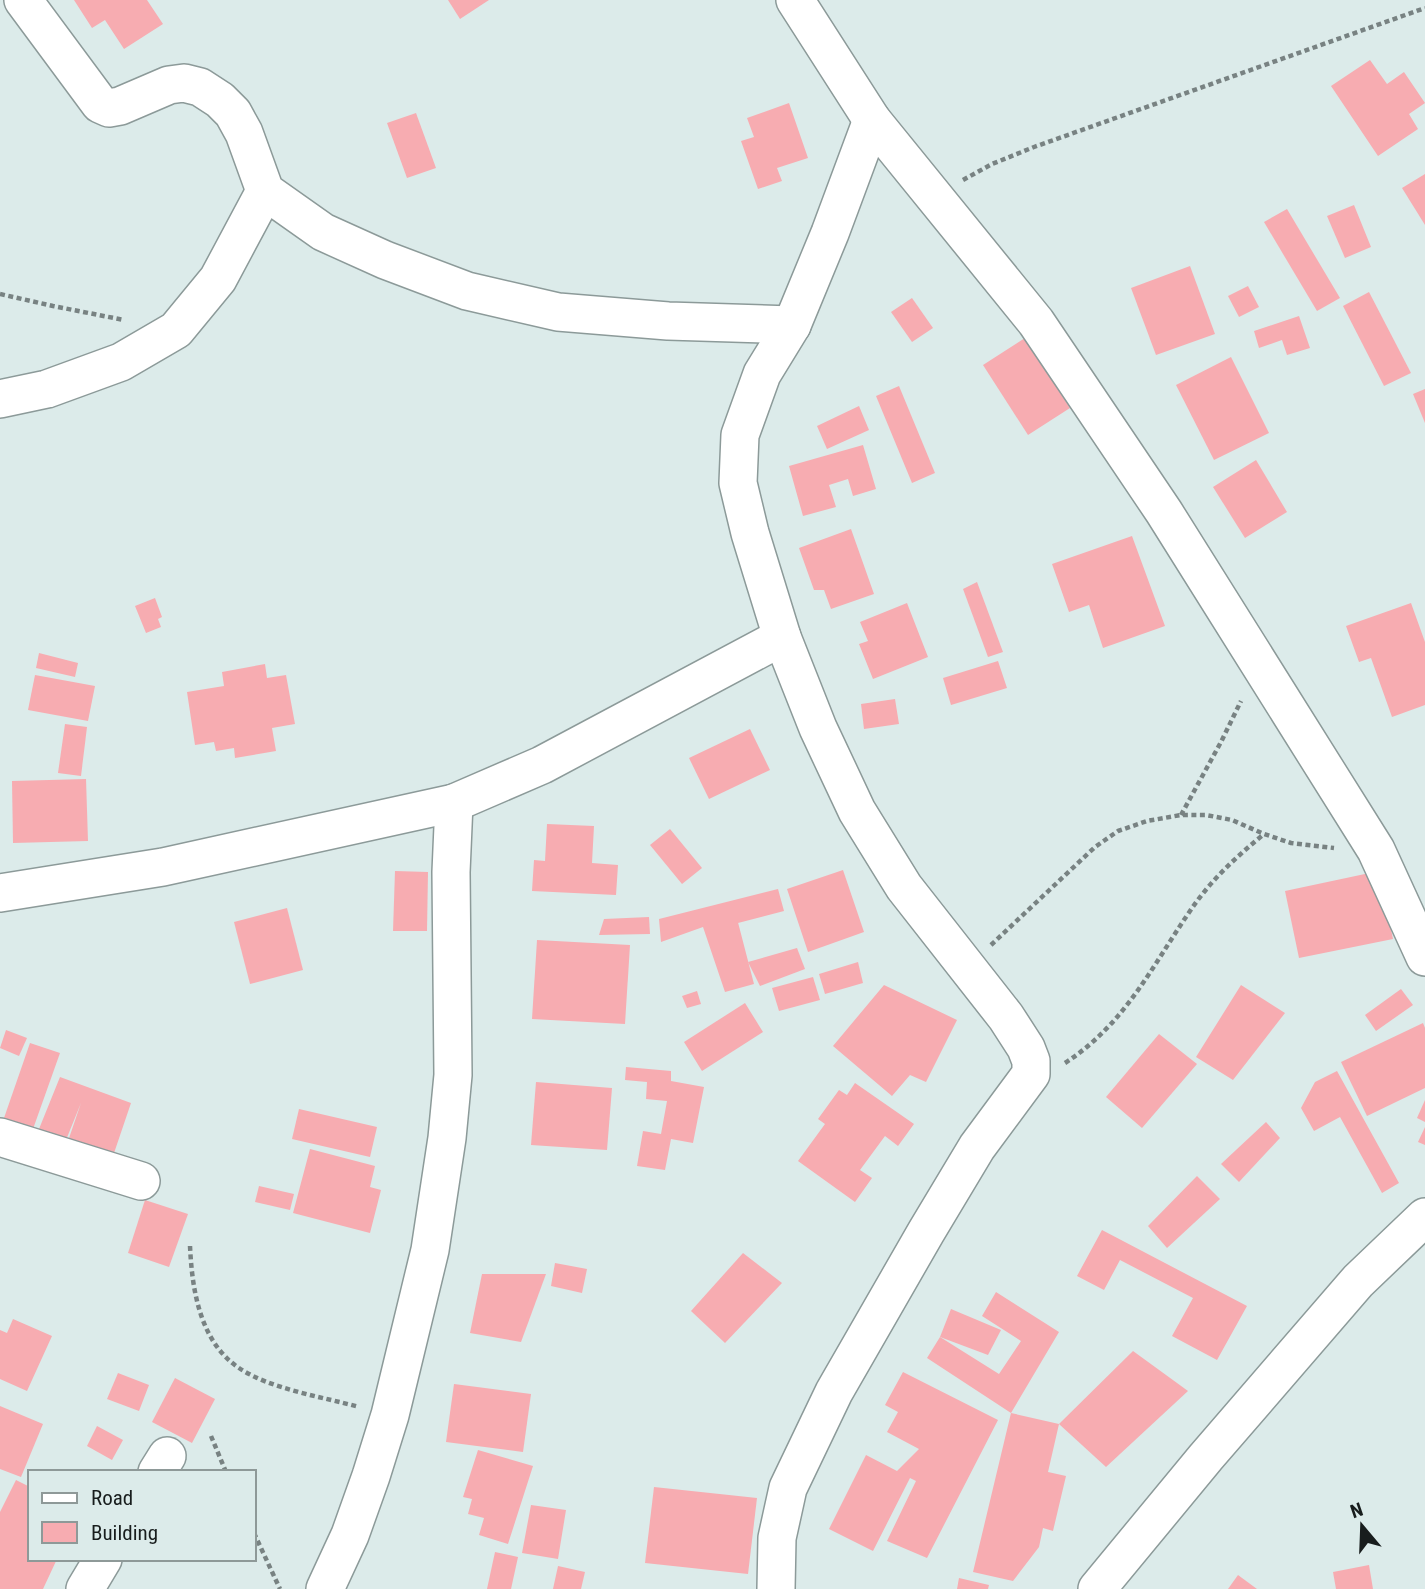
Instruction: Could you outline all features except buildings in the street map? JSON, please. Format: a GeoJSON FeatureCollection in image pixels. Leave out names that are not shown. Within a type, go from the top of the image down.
{"type":"FeatureCollection","features":[{"type":"Feature","properties":{"kind":"street"},"geometry":{"type":"LineString","coordinates":[[23,0],[100,104],[109,108],[120,106],[169,85],[184,83],[200,87],[220,100],[233,113],[244,133],[265,191],[323,232],[385,260],[467,291],[558,312],[668,321],[792,324]]}},
{"type":"Feature","properties":{"kind":"street"},"geometry":{"type":"LineString","coordinates":[[795,0],[872,120],[1035,322],[1164,512],[1376,850],[1425,957]]}},
{"type":"Feature","properties":{"kind":"street"},"geometry":{"type":"LineString","coordinates":[[776,1589],[778,1538],[788,1488],[834,1392],[977,1147],[1031,1074],[1031,1061],[1026,1048],[1006,1017],[904,887],[856,811],[818,728],[782,637],[750,533],[738,483],[740,435],[762,374],[792,324],[830,233],[872,120]]}},
{"type":"Feature","properties":{"kind":"street"},"geometry":{"type":"LineString","coordinates":[[0,400],[47,389],[121,362],[176,330],[218,279],[265,191]]}},
{"type":"Feature","properties":{"kind":"street"},"geometry":{"type":"LineString","coordinates":[[0,894],[163,867],[454,803],[542,765],[782,637]]}},
{"type":"Feature","properties":{"kind":"street"},"geometry":{"type":"LineString","coordinates":[[325,1589],[351,1535],[390,1415],[430,1250],[447,1138],[453,1074],[451,872],[454,803]]}},
{"type":"Feature","properties":{"kind":"street"},"geometry":{"type":"LineString","coordinates":[[0,1137],[141,1181]]}},
{"type":"Feature","properties":{"kind":"street"},"geometry":{"type":"LineString","coordinates":[[1097,1589],[1206,1457],[1358,1281],[1425,1217]]}},
{"type":"Feature","properties":{"kind":"street"},"geometry":{"type":"LineString","coordinates":[[85,1589],[102,1561]]}},
{"type":"Feature","properties":{"kind":"path"},"geometry":{"type":"LineString","coordinates":[[935,196],[992,164],[1034,147],[1425,8]]}},
{"type":"Feature","properties":{"kind":"path"},"geometry":{"type":"LineString","coordinates":[[0,294],[176,330]]}},
{"type":"Feature","properties":{"kind":"path"},"geometry":{"type":"LineString","coordinates":[[1181,815],[1259,664]]}},
{"type":"Feature","properties":{"kind":"path"},"geometry":{"type":"LineString","coordinates":[[968,967],[1095,846],[1118,831],[1147,821],[1181,815],[1206,815],[1232,820],[1291,843],[1376,850]]}},
{"type":"Feature","properties":{"kind":"path"},"geometry":{"type":"LineString","coordinates":[[1031,1074],[1057,1068],[1102,1035],[1140,989],[1213,881],[1264,834]]}},
{"type":"Feature","properties":{"kind":"path"},"geometry":{"type":"LineString","coordinates":[[190,1246],[192,1278],[209,1335],[238,1367],[282,1387],[390,1415]]}},
{"type":"Feature","properties":{"kind":"path"},"geometry":{"type":"LineString","coordinates":[[211,1436],[225,1470]]}},
{"type":"Feature","properties":{"kind":"path"},"geometry":{"type":"LineString","coordinates":[[256,1536],[280,1589]]}}]}
